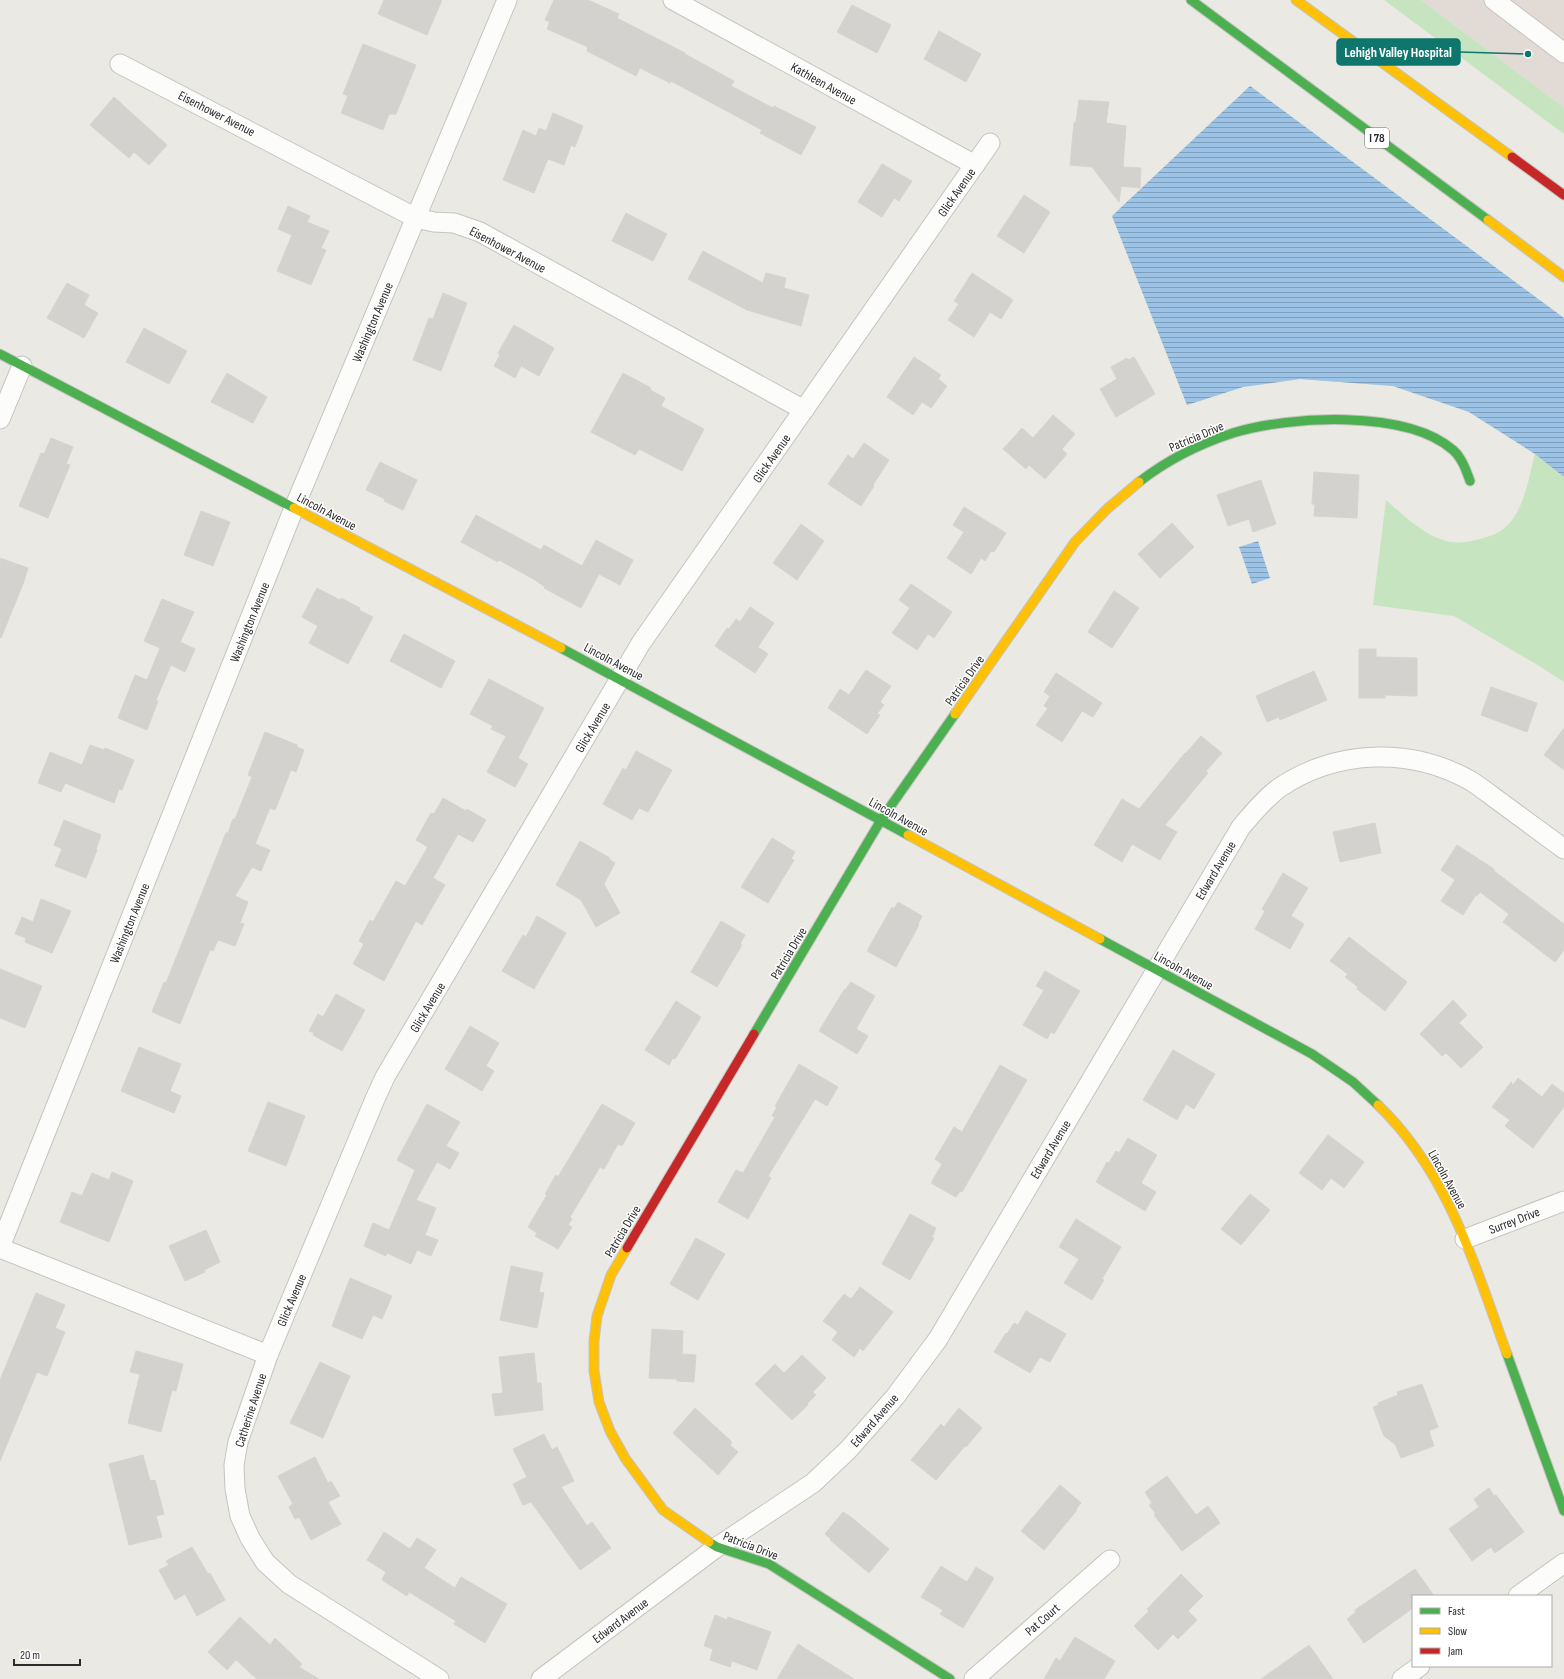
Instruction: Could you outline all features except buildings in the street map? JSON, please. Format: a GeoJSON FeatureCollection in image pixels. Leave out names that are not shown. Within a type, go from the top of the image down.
{"type":"FeatureCollection","features":[{"type":"Feature","properties":{"kind":"main road","name":"I 78"},"geometry":{"type":"LineString","coordinates":[[1190,0],[1564,277]]}},
{"type":"Feature","properties":{"kind":"main road"},"geometry":{"type":"LineString","coordinates":[[1296,0],[1564,195]]}},
{"type":"Feature","properties":{"kind":"main road"},"geometry":{"type":"LineString","coordinates":[[1299,0],[1311,11]]}},
{"type":"Feature","properties":{"kind":"main road","name":"Lincoln Avenue"},"geometry":{"type":"LineString","coordinates":[[0,354],[620,679],[1312,1054],[1352,1082],[1388,1115],[1419,1153],[1439,1184],[1465,1240],[1564,1511]]}},
{"type":"Feature","properties":{"kind":"main road","name":"Patricia Drive"},"geometry":{"type":"LineString","coordinates":[[950,1679],[769,1564],[717,1548],[663,1510],[625,1458],[610,1431],[599,1402],[594,1371],[594,1340],[597,1316],[611,1275],[881,820],[1076,542],[1106,509],[1140,480],[1169,462],[1209,442],[1252,428],[1296,421],[1341,419],[1375,422],[1408,429],[1439,440],[1454,451],[1465,466],[1470,481]]}},
{"type":"Feature","properties":{"kind":"street","name":"Washington Avenue"},"geometry":{"type":"LineString","coordinates":[[0,1247],[294,508],[507,0]]}},
{"type":"Feature","properties":{"kind":"street","name":"Kathleen Avenue"},"geometry":{"type":"LineString","coordinates":[[673,0],[975,165]]}},
{"type":"Feature","properties":{"kind":"street"},"geometry":{"type":"LineString","coordinates":[[1494,0],[1564,53]]}},
{"type":"Feature","properties":{"kind":"street","name":"Eisenhower Avenue"},"geometry":{"type":"LineString","coordinates":[[120,64],[416,218],[434,222],[454,223],[480,232],[804,410]]}},
{"type":"Feature","properties":{"kind":"street","name":"Glick Avenue"},"geometry":{"type":"LineString","coordinates":[[268,1355],[375,1099],[386,1077],[641,643],[990,143]]}},
{"type":"Feature","properties":{"kind":"street"},"geometry":{"type":"LineString","coordinates":[[0,419],[22,366]]}},
{"type":"Feature","properties":{"kind":"street","name":"Edward Avenue"},"geometry":{"type":"LineString","coordinates":[[541,1679],[717,1548],[813,1483],[848,1450],[895,1397],[938,1339],[1241,827],[1261,804],[1279,789],[1305,774],[1333,763],[1362,757],[1393,757],[1422,761],[1451,771],[1472,782],[1564,849]]}},
{"type":"Feature","properties":{"kind":"street","name":"Surrey Drive"},"geometry":{"type":"LineString","coordinates":[[1465,1240],[1564,1201]]}},
{"type":"Feature","properties":{"kind":"street","name":"Catherine Avenue"},"geometry":{"type":"LineString","coordinates":[[0,1247],[268,1355],[238,1442],[234,1465],[235,1489],[239,1510],[250,1538],[265,1562],[289,1584],[439,1679]]}},
{"type":"Feature","properties":{"kind":"street","name":"Pat Court"},"geometry":{"type":"LineString","coordinates":[[974,1679],[1110,1560]]}},
{"type":"Feature","properties":{"kind":"street"},"geometry":{"type":"LineString","coordinates":[[1519,1595],[1564,1563]]}},
{"type":"Feature","properties":{"kind":"street"},"geometry":{"type":"LineString","coordinates":[[1402,1679],[1419,1667]]}},
{"type":"Feature","properties":{"kind":"shaded area"},"geometry":{"type":"Polygon","coordinates":[[[1421,0],[1564,0],[1564,108],[1421,0]]]}},
{"type":"Feature","properties":{"kind":"green space"},"geometry":{"type":"Polygon","coordinates":[[[1384,0],[1421,0],[1564,108],[1564,134],[1384,0]]]}},
{"type":"Feature","properties":{"kind":"green space"},"geometry":{"type":"Polygon","coordinates":[[[1250,86],[1564,318],[1564,682],[1454,616],[1373,605],[1386,500],[1418,527],[1440,539],[1449,542],[1462,542],[1488,537],[1507,526],[1514,517],[1524,497],[1535,453],[1469,412],[1393,386],[1300,379],[1243,387],[1187,405],[1112,216],[1250,86]]]}},
{"type":"Feature","properties":{"kind":"water"},"geometry":{"type":"Polygon","coordinates":[[[1250,86],[1564,318],[1564,477],[1535,454],[1469,412],[1393,386],[1300,379],[1243,387],[1187,405],[1112,216],[1250,86]]]}},
{"type":"Feature","properties":{"kind":"water"},"geometry":{"type":"Polygon","coordinates":[[[1258,541],[1270,578],[1252,584],[1239,547],[1258,541]]]}},
{"type":"Feature","properties":{"kind":"traffic: fast"},"geometry":{"type":"LineString","coordinates":[[1191,0],[1488,220]]}},
{"type":"Feature","properties":{"kind":"traffic: fast"},"geometry":{"type":"LineString","coordinates":[[0,354],[294,508]]}},
{"type":"Feature","properties":{"kind":"traffic: fast"},"geometry":{"type":"LineString","coordinates":[[1139,482],[1149,474],[1183,454],[1208,442],[1233,433],[1256,427],[1314,420],[1377,422],[1407,428],[1432,437],[1456,453],[1463,464],[1470,481]]}},
{"type":"Feature","properties":{"kind":"traffic: fast"},"geometry":{"type":"LineString","coordinates":[[561,648],[908,835]]}},
{"type":"Feature","properties":{"kind":"traffic: fast"},"geometry":{"type":"LineString","coordinates":[[754,1034],[881,820],[955,714]]}},
{"type":"Feature","properties":{"kind":"traffic: fast"},"geometry":{"type":"LineString","coordinates":[[1100,939],[1312,1054],[1353,1082],[1378,1105]]}},
{"type":"Feature","properties":{"kind":"traffic: fast"},"geometry":{"type":"LineString","coordinates":[[1507,1354],[1564,1511]]}},
{"type":"Feature","properties":{"kind":"traffic: fast"},"geometry":{"type":"LineString","coordinates":[[709,1542],[717,1547],[769,1564],[950,1679]]}},
{"type":"Feature","properties":{"kind":"traffic: slow"},"geometry":{"type":"LineString","coordinates":[[1296,0],[1512,157]]}},
{"type":"Feature","properties":{"kind":"traffic: slow"},"geometry":{"type":"LineString","coordinates":[[1488,220],[1564,277]]}},
{"type":"Feature","properties":{"kind":"traffic: slow"},"geometry":{"type":"LineString","coordinates":[[955,714],[1075,542],[1107,509],[1139,482]]}},
{"type":"Feature","properties":{"kind":"traffic: slow"},"geometry":{"type":"LineString","coordinates":[[294,508],[561,648]]}},
{"type":"Feature","properties":{"kind":"traffic: slow"},"geometry":{"type":"LineString","coordinates":[[908,835],[1100,939]]}},
{"type":"Feature","properties":{"kind":"traffic: slow"},"geometry":{"type":"LineString","coordinates":[[1378,1105],[1402,1131],[1423,1160],[1441,1190],[1471,1254],[1507,1354]]}},
{"type":"Feature","properties":{"kind":"traffic: slow"},"geometry":{"type":"LineString","coordinates":[[627,1248],[611,1275],[597,1316],[594,1341],[594,1371],[599,1402],[610,1431],[625,1458],[663,1510],[709,1542]]}},
{"type":"Feature","properties":{"kind":"traffic: jam"},"geometry":{"type":"LineString","coordinates":[[1512,157],[1564,195]]}},
{"type":"Feature","properties":{"kind":"traffic: jam"},"geometry":{"type":"LineString","coordinates":[[627,1248],[754,1034]]}},
{"type":"Feature","properties":{"kind":"place","name":"Lehigh Valley Hospital"},"geometry":{"type":"Point","coordinates":[1528,54]}}]}
